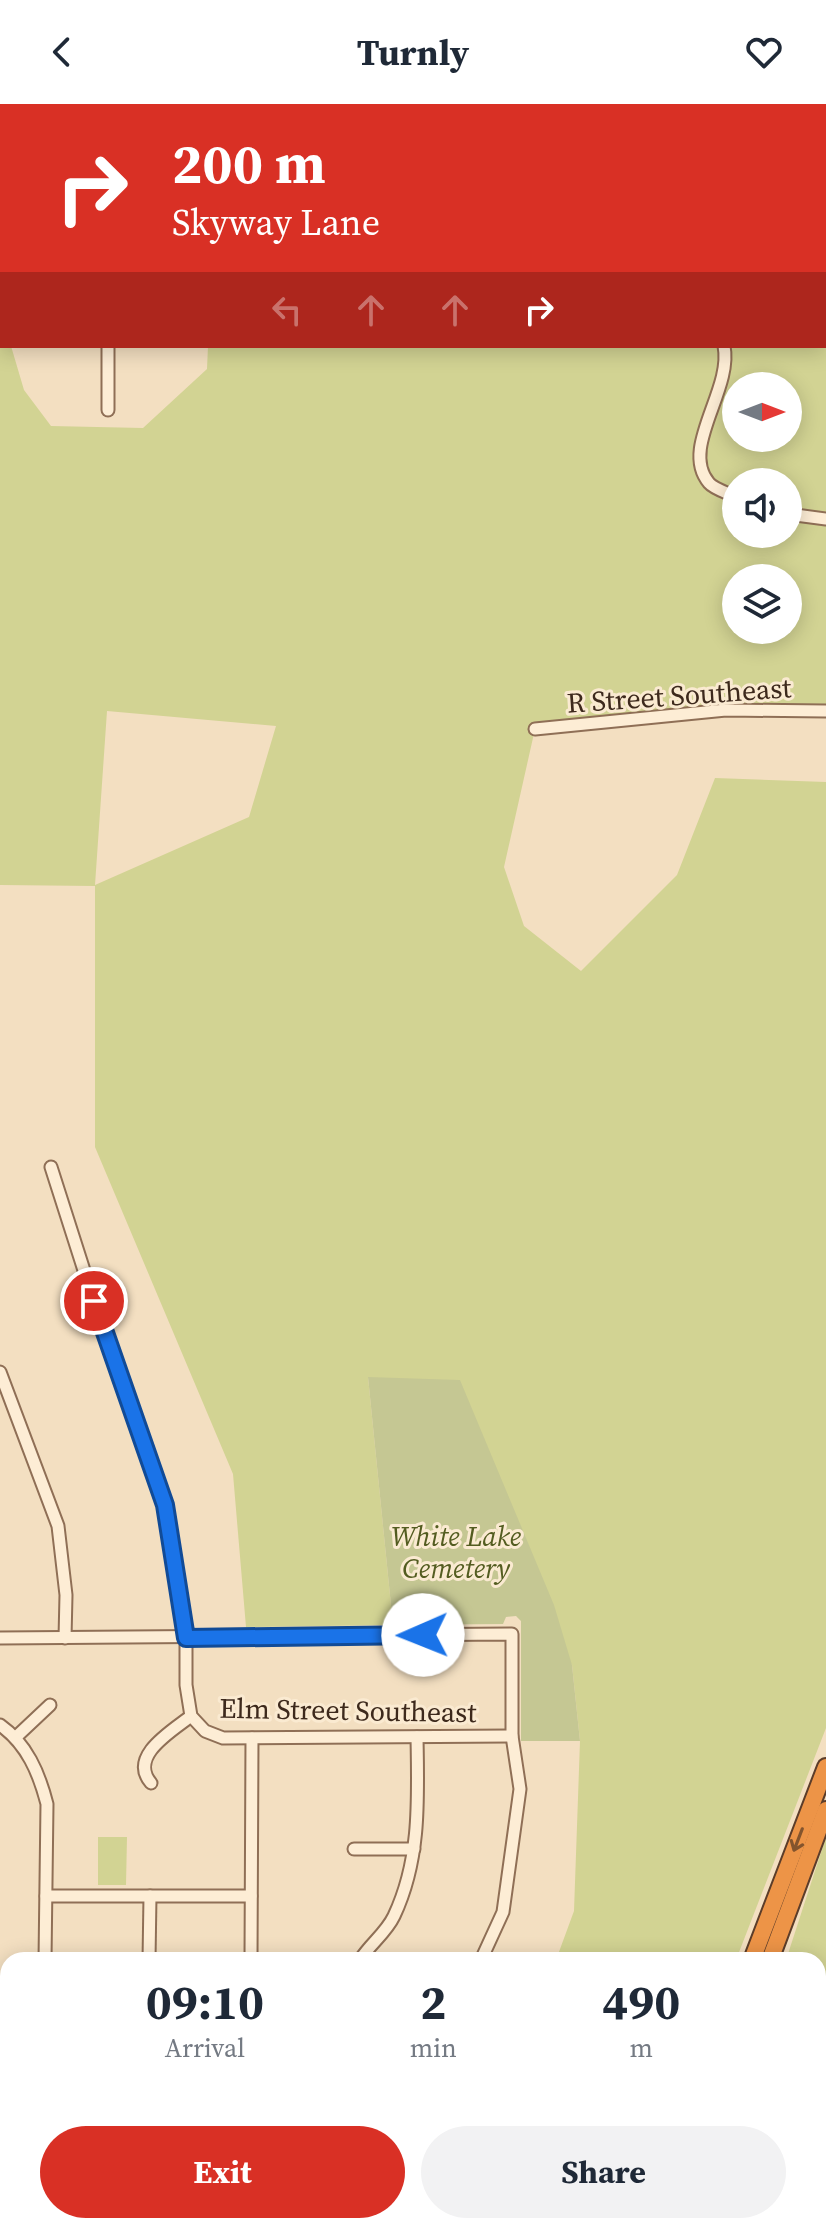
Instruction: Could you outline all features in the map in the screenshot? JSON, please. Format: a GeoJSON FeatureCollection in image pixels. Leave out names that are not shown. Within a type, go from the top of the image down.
{"type":"FeatureCollection","features":[{"type":"Feature","properties":{"kind":"highway"},"geometry":{"type":"LineString","coordinates":[[755,1952],[826,1767]]}},
{"type":"Feature","properties":{"kind":"highway"},"geometry":{"type":"LineString","coordinates":[[774,1952],[826,1810]]}},
{"type":"Feature","properties":{"kind":"street"},"geometry":{"type":"LineString","coordinates":[[108,348],[108,410]]}},
{"type":"Feature","properties":{"kind":"street"},"geometry":{"type":"LineString","coordinates":[[722,490],[710,484],[700,466],[702,432],[722,384],[724,348]]}},
{"type":"Feature","properties":{"kind":"street"},"geometry":{"type":"LineString","coordinates":[[802,516],[826,519]]}},
{"type":"Feature","properties":{"kind":"street","name":"R Street Southeast"},"geometry":{"type":"LineString","coordinates":[[535,729],[726,710],[826,711]]}},
{"type":"Feature","properties":{"kind":"street"},"geometry":{"type":"LineString","coordinates":[[51,1167],[111,1355],[165,1505],[186,1638],[186,1685],[191,1716],[151,1750],[144,1769],[151,1783]]}},
{"type":"Feature","properties":{"kind":"street"},"geometry":{"type":"LineString","coordinates":[[0,1372],[58,1526],[66,1595],[65,1638]]}},
{"type":"Feature","properties":{"kind":"street"},"geometry":{"type":"LineString","coordinates":[[0,1638],[512,1634],[512,1736],[520,1789],[506,1896],[498,1929],[485,1952]]}},
{"type":"Feature","properties":{"kind":"street"},"geometry":{"type":"LineString","coordinates":[[16,1737],[50,1705]]}},
{"type":"Feature","properties":{"kind":"street","name":"Elm Street Southeast"},"geometry":{"type":"LineString","coordinates":[[191,1716],[197,1726],[212,1735],[252,1738],[512,1736]]}},
{"type":"Feature","properties":{"kind":"street"},"geometry":{"type":"LineString","coordinates":[[0,1725],[16,1737],[34,1766],[47,1804],[45,1952]]}},
{"type":"Feature","properties":{"kind":"street"},"geometry":{"type":"LineString","coordinates":[[366,1952],[393,1918],[414,1849],[419,1814],[417,1737]]}},
{"type":"Feature","properties":{"kind":"street"},"geometry":{"type":"LineString","coordinates":[[251,1952],[252,1738]]}},
{"type":"Feature","properties":{"kind":"street"},"geometry":{"type":"LineString","coordinates":[[354,1849],[414,1849]]}},
{"type":"Feature","properties":{"kind":"street"},"geometry":{"type":"LineString","coordinates":[[46,1896],[251,1896]]}},
{"type":"Feature","properties":{"kind":"street"},"geometry":{"type":"LineString","coordinates":[[149,1952],[150,1896]]}},
{"type":"Feature","properties":{"kind":"green space"},"geometry":{"type":"Polygon","coordinates":[[[0,348],[12,348],[24,390],[51,426],[143,428],[207,369],[208,348],[826,348],[826,711],[726,710],[535,729],[504,867],[524,926],[581,971],[677,875],[715,778],[826,782],[826,1728],[739,1952],[559,1952],[574,1911],[580,1741],[572,1665],[368,1377],[393,1625],[246,1627],[233,1474],[95,1147],[95,886],[0,885],[0,348]],[[107,711],[95,885],[249,817],[276,726],[107,711]]]}},
{"type":"Feature","properties":{"kind":"green space","name":"White Lake Cemetery"},"geometry":{"type":"Polygon","coordinates":[[[368,1377],[460,1380],[554,1605],[572,1665],[580,1741],[521,1741],[521,1621],[516,1616],[506,1617],[503,1624],[393,1625],[368,1377]]]}},
{"type":"Feature","properties":{"kind":"green space"},"geometry":{"type":"Polygon","coordinates":[[[98,1837],[127,1837],[126,1885],[98,1885],[98,1837]]]}},
{"type":"Feature","properties":{"kind":"green space"},"geometry":{"type":"Polygon","coordinates":[[[826,1837],[826,1952],[789,1952],[826,1837]]]}},
{"type":"Feature","properties":{"kind":"route"},"geometry":{"type":"LineString","coordinates":[[94,1301],[165,1505],[186,1638],[423,1635]]}}]}
